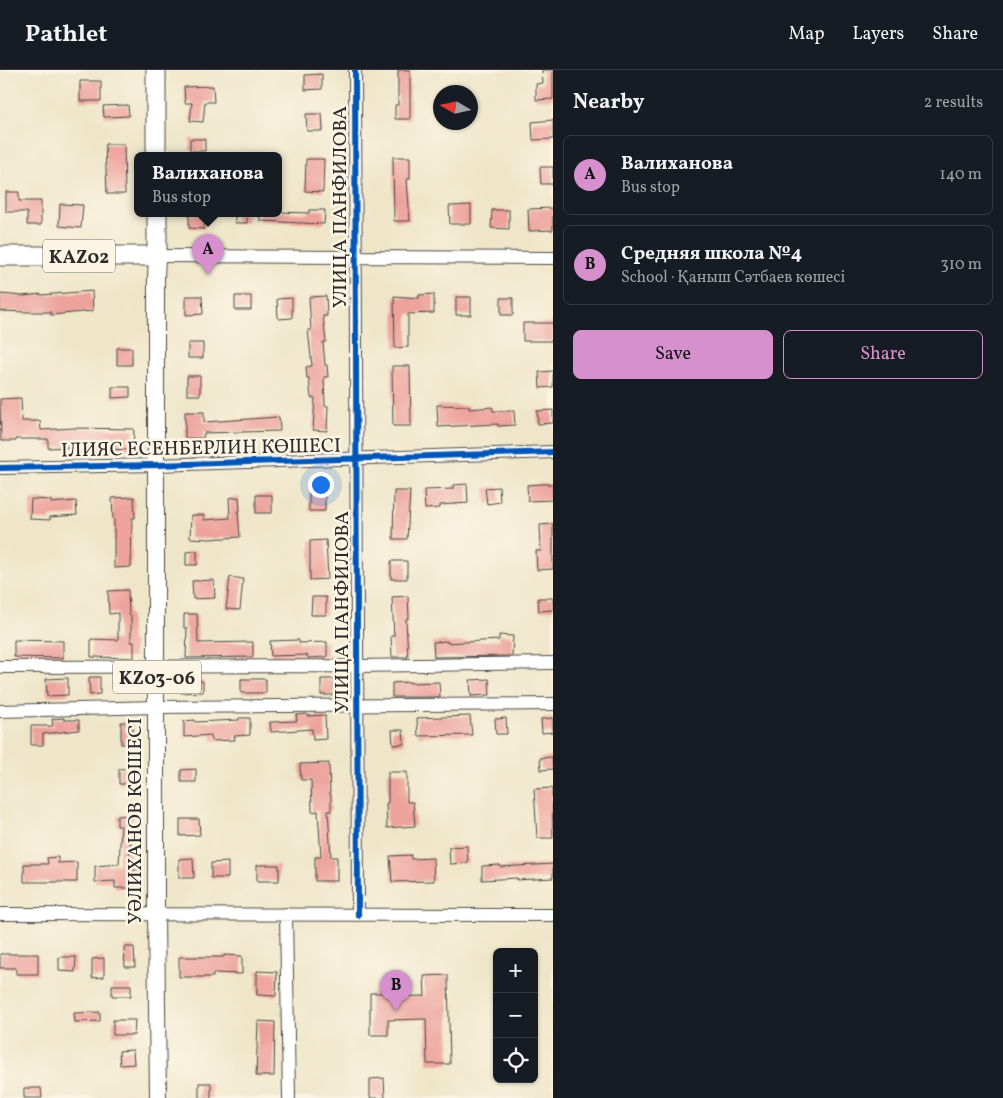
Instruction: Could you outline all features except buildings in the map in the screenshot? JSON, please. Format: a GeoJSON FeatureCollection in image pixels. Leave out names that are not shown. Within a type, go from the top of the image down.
{"type":"FeatureCollection","features":[{"type":"Feature","properties":{"kind":"highway"},"geometry":{"type":"LineString","coordinates":[[156,70],[156,152]]}},
{"type":"Feature","properties":{"kind":"highway","name":"УӘЛИХАНОВ КӨШЕСІ"},"geometry":{"type":"LineString","coordinates":[[157,217],[157,256]]}},
{"type":"Feature","properties":{"kind":"highway","name":"KАZ02"},"geometry":{"type":"LineString","coordinates":[[0,256],[157,256]]}},
{"type":"Feature","properties":{"kind":"main road","name":"УӘЛИХАНОВ КӨШЕСІ"},"geometry":{"type":"LineString","coordinates":[[157,256],[156,914],[158,1098]]}},
{"type":"Feature","properties":{"kind":"street","name":"УЛИЦА ПАНФИЛОВА"},"geometry":{"type":"LineString","coordinates":[[355,70],[358,915]]}},
{"type":"Feature","properties":{"kind":"street"},"geometry":{"type":"LineString","coordinates":[[157,256],[553,258]]}},
{"type":"Feature","properties":{"kind":"street","name":"ІЛИЯС ЕСЕНБЕРЛИН КӨШЕСІ"},"geometry":{"type":"LineString","coordinates":[[0,468],[157,465],[553,452]]}},
{"type":"Feature","properties":{"kind":"street"},"geometry":{"type":"LineString","coordinates":[[0,667],[357,666],[553,663]]}},
{"type":"Feature","properties":{"kind":"street"},"geometry":{"type":"LineString","coordinates":[[0,711],[156,707],[553,704]]}},
{"type":"Feature","properties":{"kind":"street"},"geometry":{"type":"LineString","coordinates":[[0,914],[553,915]]}},
{"type":"Feature","properties":{"kind":"street"},"geometry":{"type":"LineString","coordinates":[[286,914],[289,1098]]}},
{"type":"Feature","properties":{"kind":"cycle path"},"geometry":{"type":"LineString","coordinates":[[355,70],[358,915]]}},
{"type":"Feature","properties":{"kind":"cycle path"},"geometry":{"type":"LineString","coordinates":[[0,468],[157,465],[553,452]]}},
{"type":"Feature","properties":{"kind":"place","name":"Валиханова"},"geometry":{"type":"Point","coordinates":[208,275]}},
{"type":"Feature","properties":{"kind":"place","name":"Средняя школа №4"},"geometry":{"type":"Point","coordinates":[396,1011]}}]}
